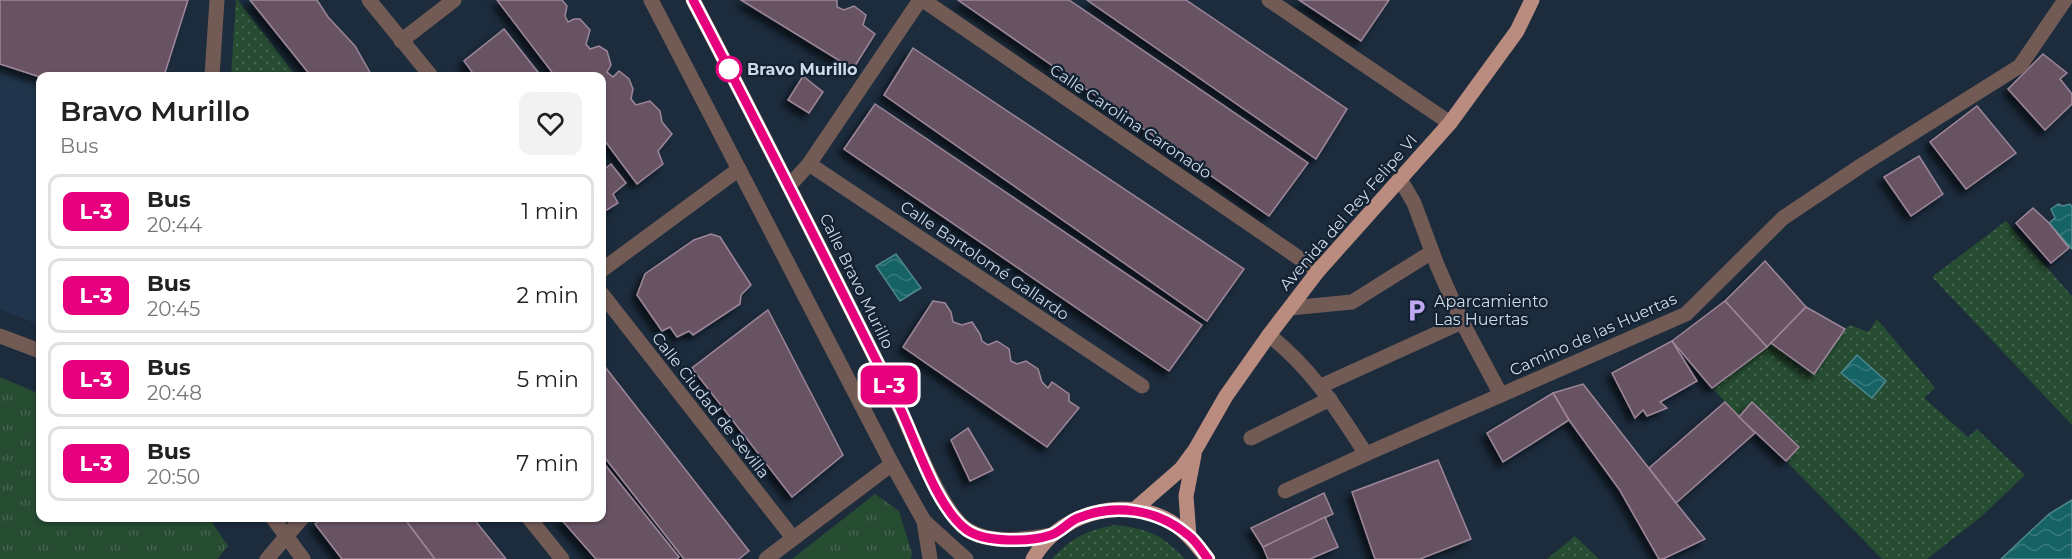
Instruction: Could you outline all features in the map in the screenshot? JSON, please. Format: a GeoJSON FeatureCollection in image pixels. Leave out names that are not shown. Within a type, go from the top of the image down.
{"type":"FeatureCollection","features":[{"type":"Feature","properties":{"kind":"main road","name":"Avenida del Rey Felipe VI"},"geometry":{"type":"LineString","coordinates":[[1195,450],[1226,396],[1269,335],[1318,271],[1450,123],[1517,31],[1532,0]]}},
{"type":"Feature","properties":{"kind":"main road"},"geometry":{"type":"LineString","coordinates":[[1134,510],[1181,469],[1195,450]]}},
{"type":"Feature","properties":{"kind":"main road"},"geometry":{"type":"LineString","coordinates":[[1189,536],[1186,496],[1195,450]]}},
{"type":"Feature","properties":{"kind":"main road"},"geometry":{"type":"LineString","coordinates":[[1033,559],[1052,535],[1076,519],[1104,510],[1134,510],[1164,518],[1189,536],[1208,559]]}},
{"type":"Feature","properties":{"kind":"street"},"geometry":{"type":"LineString","coordinates":[[212,72],[217,0]]}},
{"type":"Feature","properties":{"kind":"street"},"geometry":{"type":"LineString","coordinates":[[369,0],[428,72]]}},
{"type":"Feature","properties":{"kind":"street"},"geometry":{"type":"LineString","coordinates":[[401,41],[454,0]]}},
{"type":"Feature","properties":{"kind":"street"},"geometry":{"type":"LineString","coordinates":[[651,0],[892,464],[924,521],[966,559]]}},
{"type":"Feature","properties":{"kind":"street","name":"Calle Bravo Murillo"},"geometry":{"type":"LineString","coordinates":[[693,0],[790,185],[906,419],[939,495],[968,530],[990,538],[1016,541],[1052,535]]}},
{"type":"Feature","properties":{"kind":"street"},"geometry":{"type":"LineString","coordinates":[[790,185],[809,164],[922,0]]}},
{"type":"Feature","properties":{"kind":"street","name":"Calle Carolina Caronado"},"geometry":{"type":"LineString","coordinates":[[922,0],[1318,271]]}},
{"type":"Feature","properties":{"kind":"street"},"geometry":{"type":"LineString","coordinates":[[1269,0],[1450,123]]}},
{"type":"Feature","properties":{"kind":"street","name":"Camino de las Huertas"},"geometry":{"type":"LineString","coordinates":[[1285,490],[1686,314],[1783,218],[1862,165],[2020,66],[2066,0]]}},
{"type":"Feature","properties":{"kind":"street","name":"Calle Bartolomé Gallardo"},"geometry":{"type":"LineString","coordinates":[[809,164],[1142,386]]}},
{"type":"Feature","properties":{"kind":"street"},"geometry":{"type":"LineString","coordinates":[[606,267],[738,169]]}},
{"type":"Feature","properties":{"kind":"street"},"geometry":{"type":"LineString","coordinates":[[1400,179],[1414,202],[1432,252],[1462,322],[1501,395]]}},
{"type":"Feature","properties":{"kind":"street"},"geometry":{"type":"LineString","coordinates":[[1290,308],[1352,302],[1432,252]]}},
{"type":"Feature","properties":{"kind":"street","name":"Calle Ciudad de Sevilla"},"geometry":{"type":"LineString","coordinates":[[606,299],[793,538]]}},
{"type":"Feature","properties":{"kind":"street"},"geometry":{"type":"LineString","coordinates":[[1321,386],[1462,322]]}},
{"type":"Feature","properties":{"kind":"street"},"geometry":{"type":"LineString","coordinates":[[1269,335],[1290,352],[1321,386],[1366,454]]}},
{"type":"Feature","properties":{"kind":"street"},"geometry":{"type":"LineString","coordinates":[[0,336],[36,350]]}},
{"type":"Feature","properties":{"kind":"street"},"geometry":{"type":"LineString","coordinates":[[1251,438],[1330,399]]}},
{"type":"Feature","properties":{"kind":"street"},"geometry":{"type":"LineString","coordinates":[[766,559],[892,464]]}},
{"type":"Feature","properties":{"kind":"street"},"geometry":{"type":"LineString","coordinates":[[924,521],[930,559]]}},
{"type":"Feature","properties":{"kind":"street"},"geometry":{"type":"LineString","coordinates":[[276,522],[303,559]]}},
{"type":"Feature","properties":{"kind":"street"},"geometry":{"type":"LineString","coordinates":[[267,559],[299,522]]}},
{"type":"Feature","properties":{"kind":"street"},"geometry":{"type":"LineString","coordinates":[[532,522],[562,559]]}},
{"type":"Feature","properties":{"kind":"shaded area"},"geometry":{"type":"Polygon","coordinates":[[[0,0],[188,0],[165,72],[36,72],[36,323],[0,309],[0,0]]]}},
{"type":"Feature","properties":{"kind":"green space"},"geometry":{"type":"Polygon","coordinates":[[[236,0],[238,0],[293,72],[231,72],[236,0]]]}},
{"type":"Feature","properties":{"kind":"green space"},"geometry":{"type":"Polygon","coordinates":[[[2006,221],[2072,296],[2072,425],[1932,277],[2006,221]]]}},
{"type":"Feature","properties":{"kind":"green space"},"geometry":{"type":"Polygon","coordinates":[[[1877,319],[1935,388],[1924,398],[1968,437],[1977,429],[2025,475],[1982,516],[1927,559],[1882,559],[1786,461],[1799,446],[1752,402],[1739,417],[1712,388],[1771,343],[1814,374],[1845,329],[1850,325],[1868,332],[1877,319]]]}},
{"type":"Feature","properties":{"kind":"green space"},"geometry":{"type":"Polygon","coordinates":[[[0,377],[36,392],[36,522],[212,522],[228,546],[217,559],[0,559],[0,377]]]}},
{"type":"Feature","properties":{"kind":"green space"},"geometry":{"type":"Polygon","coordinates":[[[875,494],[899,511],[912,553],[911,559],[792,559],[875,494]]]}},
{"type":"Feature","properties":{"kind":"green space"},"geometry":{"type":"Polygon","coordinates":[[[1115,525],[1137,528],[1154,534],[1185,559],[1052,559],[1066,545],[1080,536],[1115,525]]]}},
{"type":"Feature","properties":{"kind":"green space"},"geometry":{"type":"Polygon","coordinates":[[[1575,536],[1599,559],[1547,559],[1575,536]]]}},
{"type":"Feature","properties":{"kind":"water"},"geometry":{"type":"Polygon","coordinates":[[[2058,204],[2063,206],[2070,204],[2072,207],[2072,249],[2049,223],[2055,218],[2051,209],[2058,204]]]}},
{"type":"Feature","properties":{"kind":"water"},"geometry":{"type":"Polygon","coordinates":[[[896,254],[921,288],[900,301],[876,266],[896,254]]]}},
{"type":"Feature","properties":{"kind":"water"},"geometry":{"type":"Polygon","coordinates":[[[1857,355],[1886,381],[1872,398],[1841,373],[1857,355]]]}},
{"type":"Feature","properties":{"kind":"water"},"geometry":{"type":"Polygon","coordinates":[[[2072,500],[2072,559],[2001,559],[2049,514],[2072,500]]]}},
{"type":"Feature","properties":{"kind":"building"},"geometry":{"type":"Polygon","coordinates":[[[0,0],[188,0],[165,72],[36,72],[36,76],[0,64],[0,0]]]}},
{"type":"Feature","properties":{"kind":"building"},"geometry":{"type":"Polygon","coordinates":[[[250,0],[317,0],[328,17],[355,46],[370,72],[308,72],[250,0]]]}},
{"type":"Feature","properties":{"kind":"building"},"geometry":{"type":"Polygon","coordinates":[[[497,0],[562,0],[567,6],[565,16],[568,22],[580,19],[590,30],[586,44],[590,49],[599,46],[607,51],[611,65],[607,72],[613,77],[619,71],[629,79],[633,89],[631,99],[636,105],[650,101],[660,111],[662,122],[672,134],[658,151],[663,164],[637,184],[606,142],[606,72],[552,72],[497,0]]]}},
{"type":"Feature","properties":{"kind":"building"},"geometry":{"type":"Polygon","coordinates":[[[741,0],[837,0],[837,7],[844,10],[854,6],[866,15],[863,25],[875,34],[853,69],[741,0]]]}},
{"type":"Feature","properties":{"kind":"building"},"geometry":{"type":"Polygon","coordinates":[[[958,0],[1069,0],[1308,163],[1269,216],[958,0]]]}},
{"type":"Feature","properties":{"kind":"building"},"geometry":{"type":"Polygon","coordinates":[[[1087,0],[1186,0],[1347,109],[1316,159],[1087,0]]]}},
{"type":"Feature","properties":{"kind":"building"},"geometry":{"type":"Polygon","coordinates":[[[1299,0],[1389,0],[1361,41],[1299,0]]]}},
{"type":"Feature","properties":{"kind":"building"},"geometry":{"type":"Polygon","coordinates":[[[504,29],[538,72],[472,72],[464,61],[504,29]]]}},
{"type":"Feature","properties":{"kind":"building"},"geometry":{"type":"Polygon","coordinates":[[[913,48],[1244,269],[1207,321],[884,95],[913,48]]]}},
{"type":"Feature","properties":{"kind":"building"},"geometry":{"type":"Polygon","coordinates":[[[2043,54],[2067,73],[2060,79],[2072,94],[2072,104],[2045,130],[2008,89],[2043,54]]]}},
{"type":"Feature","properties":{"kind":"building"},"geometry":{"type":"Polygon","coordinates":[[[803,76],[823,92],[809,113],[788,100],[803,76]]]}},
{"type":"Feature","properties":{"kind":"building"},"geometry":{"type":"Polygon","coordinates":[[[875,104],[1202,325],[1169,371],[844,149],[875,104]]]}},
{"type":"Feature","properties":{"kind":"building"},"geometry":{"type":"Polygon","coordinates":[[[1977,106],[2016,153],[1966,189],[1930,142],[1977,106]]]}},
{"type":"Feature","properties":{"kind":"building"},"geometry":{"type":"Polygon","coordinates":[[[1919,156],[1943,194],[1911,216],[1884,177],[1919,156]]]}},
{"type":"Feature","properties":{"kind":"building"},"geometry":{"type":"Polygon","coordinates":[[[611,164],[626,183],[613,194],[618,203],[606,210],[606,168],[611,164]]]}},
{"type":"Feature","properties":{"kind":"building"},"geometry":{"type":"Polygon","coordinates":[[[2033,208],[2049,223],[2069,248],[2051,263],[2016,223],[2033,208]]]}},
{"type":"Feature","properties":{"kind":"building"},"geometry":{"type":"Polygon","coordinates":[[[711,234],[720,237],[751,285],[741,295],[740,304],[693,335],[689,331],[677,337],[670,327],[662,331],[637,295],[645,274],[694,240],[711,234]]]}},
{"type":"Feature","properties":{"kind":"building"},"geometry":{"type":"Polygon","coordinates":[[[1765,261],[1806,307],[1767,347],[1725,301],[1765,261]]]}},
{"type":"Feature","properties":{"kind":"building"},"geometry":{"type":"Polygon","coordinates":[[[933,301],[945,303],[951,312],[953,322],[962,325],[972,322],[982,341],[988,345],[997,341],[1009,349],[1011,361],[1017,364],[1026,361],[1038,369],[1042,382],[1048,388],[1052,382],[1069,394],[1069,401],[1079,408],[1047,447],[903,347],[933,301]]]}},
{"type":"Feature","properties":{"kind":"building"},"geometry":{"type":"Polygon","coordinates":[[[1725,301],[1767,347],[1712,388],[1672,341],[1725,301]]]}},
{"type":"Feature","properties":{"kind":"building"},"geometry":{"type":"Polygon","coordinates":[[[1806,307],[1845,329],[1814,374],[1771,343],[1806,307]]]}},
{"type":"Feature","properties":{"kind":"building"},"geometry":{"type":"Polygon","coordinates":[[[768,310],[843,455],[792,497],[692,368],[768,310]]]}},
{"type":"Feature","properties":{"kind":"building"},"geometry":{"type":"Polygon","coordinates":[[[1672,341],[1697,381],[1660,402],[1667,408],[1647,416],[1643,410],[1635,418],[1612,373],[1672,341]]]}},
{"type":"Feature","properties":{"kind":"building"},"geometry":{"type":"Polygon","coordinates":[[[606,368],[749,551],[739,559],[684,559],[606,459],[606,368]]]}},
{"type":"Feature","properties":{"kind":"building"},"geometry":{"type":"Polygon","coordinates":[[[1583,384],[1705,539],[1659,559],[1619,489],[1569,420],[1553,393],[1583,384]]]}},
{"type":"Feature","properties":{"kind":"building"},"geometry":{"type":"Polygon","coordinates":[[[1553,393],[1569,420],[1503,462],[1487,433],[1553,393]]]}},
{"type":"Feature","properties":{"kind":"building"},"geometry":{"type":"Polygon","coordinates":[[[1725,402],[1755,433],[1676,503],[1649,468],[1725,402]]]}},
{"type":"Feature","properties":{"kind":"building"},"geometry":{"type":"Polygon","coordinates":[[[1752,402],[1799,447],[1786,461],[1739,417],[1752,402]]]}},
{"type":"Feature","properties":{"kind":"building"},"geometry":{"type":"Polygon","coordinates":[[[968,428],[993,470],[970,481],[951,440],[968,428]]]}},
{"type":"Feature","properties":{"kind":"building"},"geometry":{"type":"Polygon","coordinates":[[[1438,460],[1471,539],[1420,559],[1375,559],[1352,492],[1438,460]]]}},
{"type":"Feature","properties":{"kind":"building"},"geometry":{"type":"Polygon","coordinates":[[[606,466],[679,557],[677,559],[596,559],[564,522],[606,522],[606,466]]]}},
{"type":"Feature","properties":{"kind":"building"},"geometry":{"type":"Polygon","coordinates":[[[1324,493],[1333,514],[1263,547],[1251,528],[1324,493]]]}},
{"type":"Feature","properties":{"kind":"building"},"geometry":{"type":"Polygon","coordinates":[[[1325,517],[1338,547],[1310,559],[1268,559],[1263,547],[1325,517]]]}},
{"type":"Feature","properties":{"kind":"building"},"geometry":{"type":"Polygon","coordinates":[[[318,522],[407,522],[435,559],[342,559],[315,524],[318,522]]]}},
{"type":"Feature","properties":{"kind":"building"},"geometry":{"type":"Polygon","coordinates":[[[407,522],[476,522],[506,559],[435,559],[407,522]]]}},
{"type":"Feature","properties":{"kind":"bus line","name":"L-3"},"geometry":{"type":"LineString","coordinates":[[693,0],[790,185],[906,419],[939,495],[955,517],[968,530],[990,538],[1016,541],[1052,535],[1076,519],[1104,510],[1134,510],[1164,518],[1189,536],[1208,559]]}},
{"type":"Feature","properties":{"kind":"place","name":"Bravo Murillo"},"geometry":{"type":"Point","coordinates":[729,69]}},
{"type":"Feature","properties":{"kind":"place","name":"Aparcamiento Las Huertas"},"geometry":{"type":"Point","coordinates":[1416,310]}}]}
